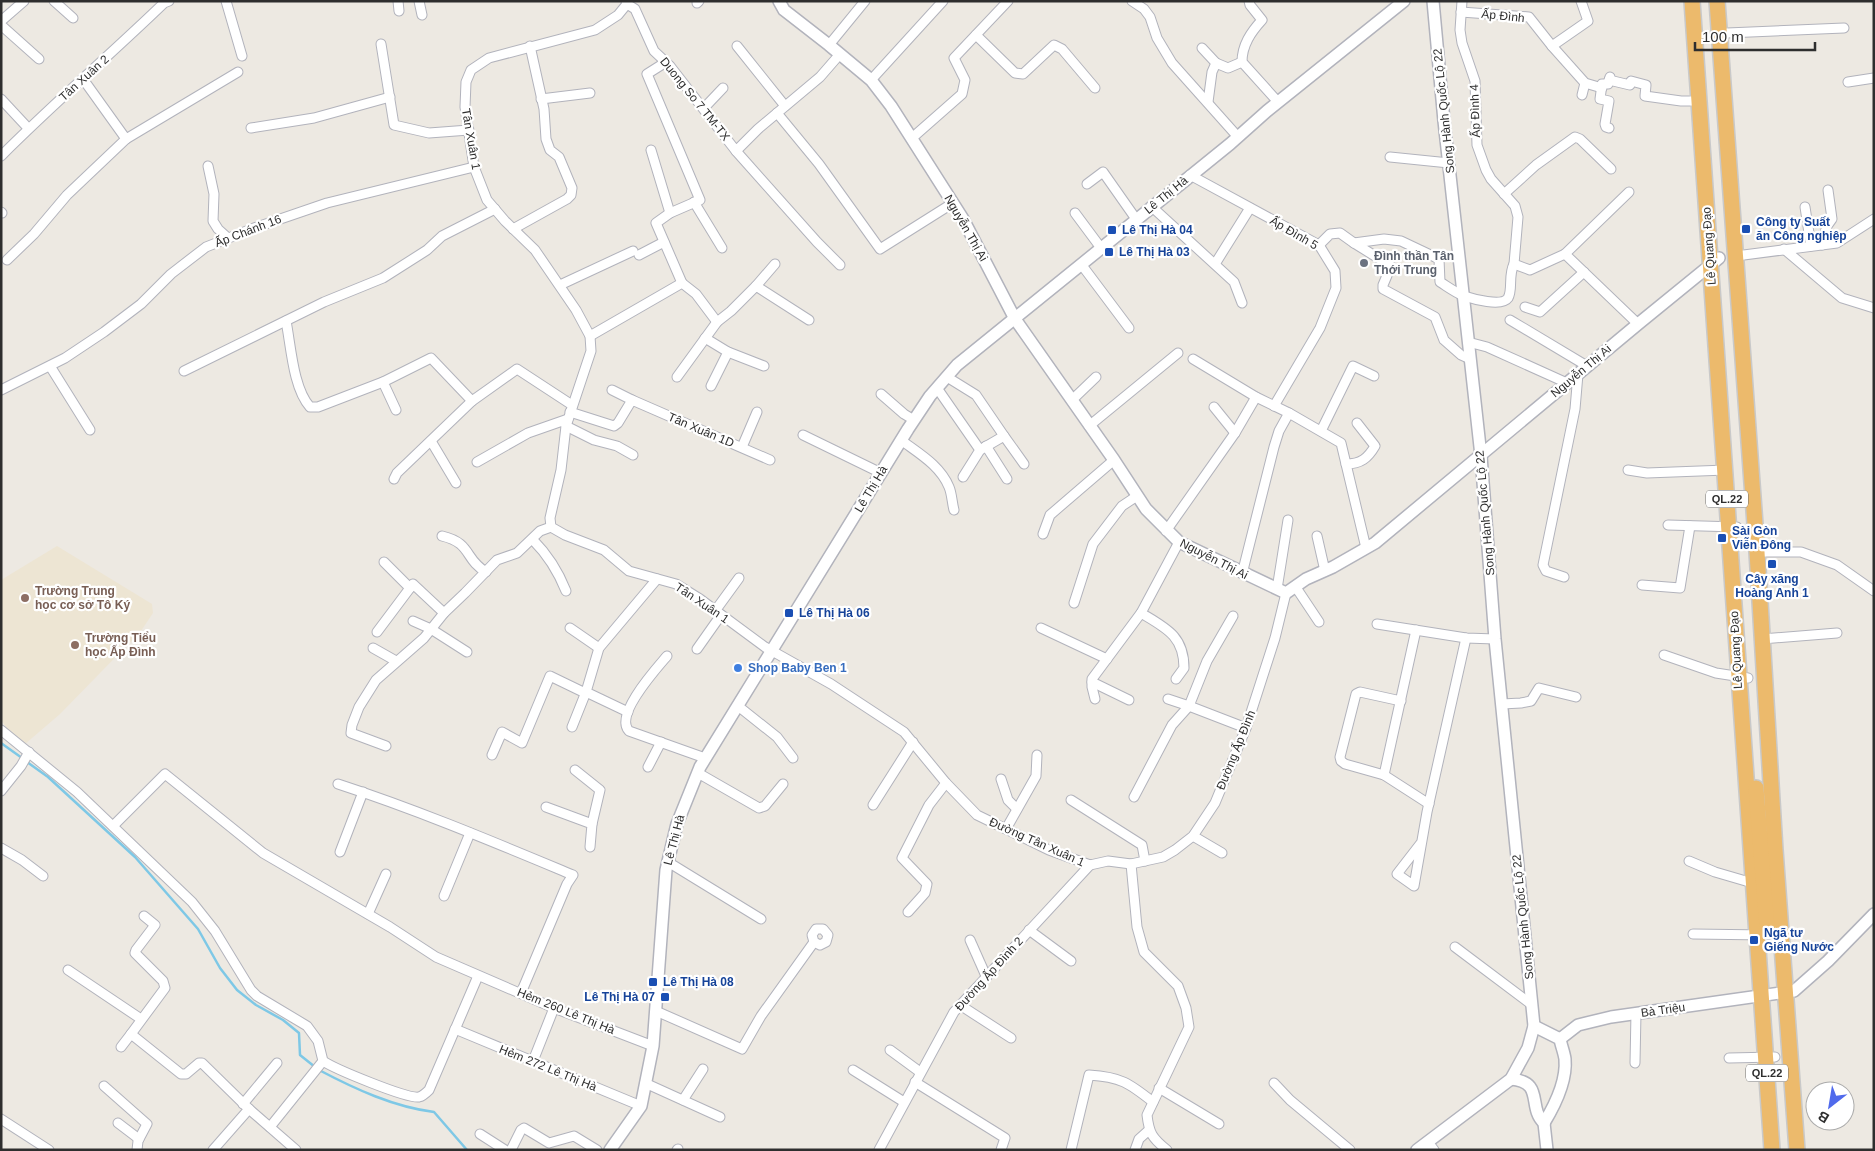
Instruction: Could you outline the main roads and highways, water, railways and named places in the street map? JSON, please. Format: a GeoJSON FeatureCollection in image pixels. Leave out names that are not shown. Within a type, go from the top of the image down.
{"type":"FeatureCollection","features":[{"type":"Feature","properties":{"kind":"highway","name":"Lê Quang Đạo"},"geometry":{"type":"LineString","coordinates":[[1692,1],[1698,101],[1715,262],[1766,995],[1781,1150]]}},
{"type":"Feature","properties":{"kind":"highway","name":"Lê Quang Đạo"},"geometry":{"type":"LineString","coordinates":[[1701,1],[1726,470],[1732,527]]}},
{"type":"Feature","properties":{"kind":"highway","name":"Lê Quang Đạo"},"geometry":{"type":"LineString","coordinates":[[1717,1],[1739,255],[1761,552],[1765,639],[1790,992],[1805,1150]]}},
{"type":"Feature","properties":{"kind":"highway","name":"Lê Quang Đạo"},"geometry":{"type":"LineString","coordinates":[[1725,1],[1739,255]]}},
{"type":"Feature","properties":{"kind":"highway","name":"Lê Quang Đạo"},"geometry":{"type":"LineString","coordinates":[[1790,992],[1796,1150]]}},
{"type":"Feature","properties":{"kind":"highway","name":"Lê Quang Đạo"},"geometry":{"type":"LineString","coordinates":[[1771,1057],[1772,1150]]}},
{"type":"Feature","properties":{"kind":"waterway"},"geometry":{"type":"LineString","coordinates":[[1,743],[22,758]]}},
{"type":"Feature","properties":{"kind":"waterway"},"geometry":{"type":"LineString","coordinates":[[27,762],[48,777],[135,857],[198,929],[220,968],[237,990],[256,1005],[283,1020],[299,1033],[300,1055],[315,1067]]}},
{"type":"Feature","properties":{"kind":"waterway"},"geometry":{"type":"LineString","coordinates":[[319,1070],[390,1102],[434,1112],[467,1150]]}},
{"type":"Feature","properties":{"kind":"place","name":"Công ty Suất ăn Công nghiệp"},"geometry":{"type":"Point","coordinates":[1746,229]}},
{"type":"Feature","properties":{"kind":"place","name":"Lê Thị Hà 04"},"geometry":{"type":"Point","coordinates":[1112,230]}},
{"type":"Feature","properties":{"kind":"place","name":"Lê Thị Hà 03"},"geometry":{"type":"Point","coordinates":[1109,252]}},
{"type":"Feature","properties":{"kind":"place","name":"Đình thần Tân Thới Trung"},"geometry":{"type":"Point","coordinates":[1364,263]}},
{"type":"Feature","properties":{"kind":"place","name":"Sài Gòn Viễn Đông"},"geometry":{"type":"Point","coordinates":[1722,538]}},
{"type":"Feature","properties":{"kind":"place","name":"Cây xăng Hoàng Anh 1"},"geometry":{"type":"Point","coordinates":[1772,564]}},
{"type":"Feature","properties":{"kind":"place","name":"Trường Trung học cơ sở Tô Ký"},"geometry":{"type":"Point","coordinates":[25,598]}},
{"type":"Feature","properties":{"kind":"place","name":"Lê Thị Hà 06"},"geometry":{"type":"Point","coordinates":[789,613]}},
{"type":"Feature","properties":{"kind":"place","name":"Trường Tiểu học Ấp Đình"},"geometry":{"type":"Point","coordinates":[75,645]}},
{"type":"Feature","properties":{"kind":"place","name":"Shop Baby Ben 1"},"geometry":{"type":"Point","coordinates":[738,668]}},
{"type":"Feature","properties":{"kind":"place","name":"Ngã tư Giếng Nước"},"geometry":{"type":"Point","coordinates":[1754,940]}},
{"type":"Feature","properties":{"kind":"place","name":"Lê Thị Hà 08"},"geometry":{"type":"Point","coordinates":[653,982]}},
{"type":"Feature","properties":{"kind":"place","name":"Lê Thị Hà 07"},"geometry":{"type":"Point","coordinates":[665,997]}}]}
